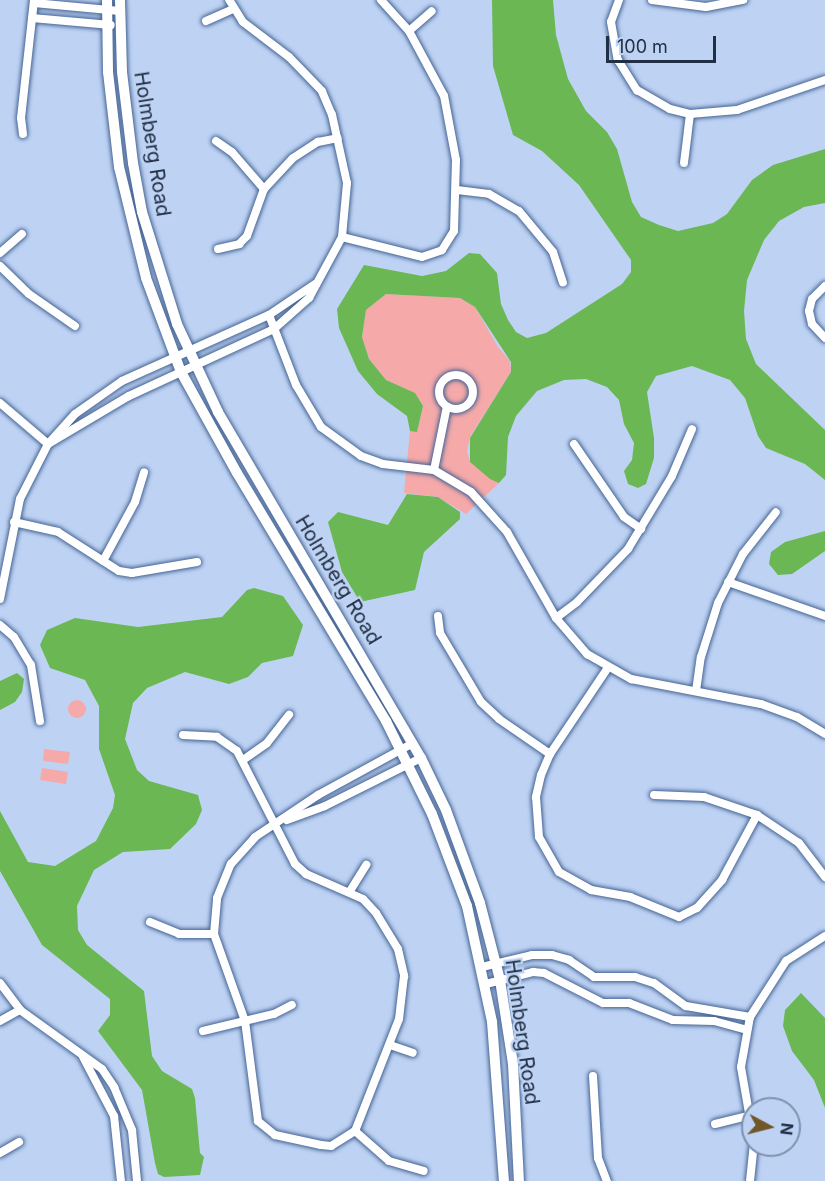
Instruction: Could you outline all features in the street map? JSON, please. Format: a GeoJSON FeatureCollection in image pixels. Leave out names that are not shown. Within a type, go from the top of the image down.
{"type":"FeatureCollection","features":[{"type":"Feature","properties":{"kind":"street"},"geometry":{"type":"LineString","coordinates":[[48,444],[104,409],[274,329],[297,311],[322,278],[342,237],[347,183],[329,107],[308,74],[259,37],[233,9],[229,0]]}},
{"type":"Feature","properties":{"kind":"street"},"geometry":{"type":"LineString","coordinates":[[342,237],[422,256],[432,255],[450,241],[457,190],[452,128],[444,96],[409,31],[381,0]]}},
{"type":"Feature","properties":{"kind":"street"},"geometry":{"type":"LineString","coordinates":[[619,0],[611,22],[612,41],[628,77],[653,101],[690,114],[763,104],[825,80]]}},
{"type":"Feature","properties":{"kind":"street"},"geometry":{"type":"LineString","coordinates":[[652,0],[706,7],[743,0]]}},
{"type":"Feature","properties":{"kind":"street"},"geometry":{"type":"LineString","coordinates":[[23,134],[21,118],[34,1],[120,5]]}},
{"type":"Feature","properties":{"kind":"street","name":"Holmberg Road"},"geometry":{"type":"LineString","coordinates":[[107,5],[118,167],[146,278],[181,372],[401,749],[455,873],[486,984],[497,1066],[504,1181]]}},
{"type":"Feature","properties":{"kind":"street","name":"Holmberg Road"},"geometry":{"type":"LineString","coordinates":[[120,5],[126,116],[142,212],[194,366],[243,458],[413,743],[464,857],[500,980],[513,1064],[519,1181]]}},
{"type":"Feature","properties":{"kind":"street"},"geometry":{"type":"LineString","coordinates":[[206,21],[233,9]]}},
{"type":"Feature","properties":{"kind":"street"},"geometry":{"type":"LineString","coordinates":[[409,31],[432,11]]}},
{"type":"Feature","properties":{"kind":"street"},"geometry":{"type":"LineString","coordinates":[[32,18],[107,25],[120,24]]}},
{"type":"Feature","properties":{"kind":"street"},"geometry":{"type":"LineString","coordinates":[[684,163],[690,114]]}},
{"type":"Feature","properties":{"kind":"street"},"geometry":{"type":"LineString","coordinates":[[218,249],[239,244],[247,236],[264,189],[304,150],[338,138]]}},
{"type":"Feature","properties":{"kind":"street"},"geometry":{"type":"LineString","coordinates":[[216,141],[232,152],[264,189]]}},
{"type":"Feature","properties":{"kind":"street"},"geometry":{"type":"LineString","coordinates":[[457,190],[489,194],[519,211],[553,252],[563,282]]}},
{"type":"Feature","properties":{"kind":"street"},"geometry":{"type":"LineString","coordinates":[[0,253],[22,234]]}},
{"type":"Feature","properties":{"kind":"street"},"geometry":{"type":"LineString","coordinates":[[0,266],[29,294],[75,326]]}},
{"type":"Feature","properties":{"kind":"street"},"geometry":{"type":"LineString","coordinates":[[0,599],[14,522],[29,478],[48,444],[96,397],[175,357],[269,315],[322,278]]}},
{"type":"Feature","properties":{"kind":"street"},"geometry":{"type":"LineString","coordinates":[[825,286],[812,299],[809,311],[812,324],[825,338]]}},
{"type":"Feature","properties":{"kind":"street"},"geometry":{"type":"LineString","coordinates":[[269,315],[307,409],[321,427],[360,456],[383,464],[434,470],[471,492],[507,532],[570,639],[607,669],[664,689],[696,692],[761,704],[797,717],[825,734]]}},
{"type":"Feature","properties":{"kind":"street"},"geometry":{"type":"LineString","coordinates":[[434,470],[447,406],[440,393],[442,383],[452,376],[465,378],[471,388],[470,402],[461,408],[447,406]]}},
{"type":"Feature","properties":{"kind":"street"},"geometry":{"type":"LineString","coordinates":[[0,403],[48,444]]}},
{"type":"Feature","properties":{"kind":"street"},"geometry":{"type":"LineString","coordinates":[[556,618],[601,578],[641,529],[672,476],[692,429]]}},
{"type":"Feature","properties":{"kind":"street"},"geometry":{"type":"LineString","coordinates":[[574,444],[618,509],[641,529]]}},
{"type":"Feature","properties":{"kind":"street"},"geometry":{"type":"LineString","coordinates":[[103,561],[135,502],[144,472]]}},
{"type":"Feature","properties":{"kind":"street"},"geometry":{"type":"LineString","coordinates":[[696,692],[709,627],[728,582],[776,512]]}},
{"type":"Feature","properties":{"kind":"street"},"geometry":{"type":"LineString","coordinates":[[14,522],[58,532],[103,561],[132,573],[197,562]]}},
{"type":"Feature","properties":{"kind":"street"},"geometry":{"type":"LineString","coordinates":[[728,582],[825,616]]}},
{"type":"Feature","properties":{"kind":"street"},"geometry":{"type":"LineString","coordinates":[[438,616],[440,633],[481,702],[499,719],[550,754]]}},
{"type":"Feature","properties":{"kind":"street"},"geometry":{"type":"LineString","coordinates":[[0,625],[14,637],[31,665],[40,721]]}},
{"type":"Feature","properties":{"kind":"street"},"geometry":{"type":"LineString","coordinates":[[607,669],[550,754],[541,776],[536,818],[547,856],[559,872],[591,890],[630,897],[679,917],[697,908],[722,880],[757,815]]}},
{"type":"Feature","properties":{"kind":"street"},"geometry":{"type":"LineString","coordinates":[[243,760],[267,743],[289,715]]}},
{"type":"Feature","properties":{"kind":"street"},"geometry":{"type":"LineString","coordinates":[[183,735],[217,738],[237,750],[274,825],[295,864],[306,874],[350,891],[376,913],[398,949],[405,976],[403,998],[390,1045],[355,1131],[331,1146],[321,1146],[266,1130],[254,1107],[245,1021],[214,934],[221,880],[243,849],[274,825],[413,743]]}},
{"type":"Feature","properties":{"kind":"street"},"geometry":{"type":"LineString","coordinates":[[274,825],[325,806],[421,758]]}},
{"type":"Feature","properties":{"kind":"street"},"geometry":{"type":"LineString","coordinates":[[654,795],[704,797],[757,815],[799,843],[825,877]]}},
{"type":"Feature","properties":{"kind":"street"},"geometry":{"type":"LineString","coordinates":[[350,891],[366,865]]}},
{"type":"Feature","properties":{"kind":"street"},"geometry":{"type":"LineString","coordinates":[[150,922],[179,934],[214,934]]}},
{"type":"Feature","properties":{"kind":"street"},"geometry":{"type":"LineString","coordinates":[[745,1097],[741,1067],[750,1017],[786,962],[825,936]]}},
{"type":"Feature","properties":{"kind":"street"},"geometry":{"type":"LineString","coordinates":[[482,967],[532,955],[552,955],[569,960],[594,977],[635,977],[654,982],[686,1006],[750,1017]]}},
{"type":"Feature","properties":{"kind":"street"},"geometry":{"type":"LineString","coordinates":[[486,984],[544,973],[603,1003],[629,1003],[673,1020],[714,1021],[747,1030]]}},
{"type":"Feature","properties":{"kind":"street"},"geometry":{"type":"LineString","coordinates":[[0,982],[20,1010],[102,1069],[121,1099],[132,1130],[137,1181]]}},
{"type":"Feature","properties":{"kind":"street"},"geometry":{"type":"LineString","coordinates":[[203,1031],[245,1021],[292,1005]]}},
{"type":"Feature","properties":{"kind":"street"},"geometry":{"type":"LineString","coordinates":[[0,1021],[20,1010]]}},
{"type":"Feature","properties":{"kind":"street"},"geometry":{"type":"LineString","coordinates":[[390,1045],[413,1053]]}},
{"type":"Feature","properties":{"kind":"street"},"geometry":{"type":"LineString","coordinates":[[79,1051],[114,1116],[121,1181]]}},
{"type":"Feature","properties":{"kind":"street"},"geometry":{"type":"LineString","coordinates":[[593,1076],[598,1158],[607,1181]]}},
{"type":"Feature","properties":{"kind":"street"},"geometry":{"type":"LineString","coordinates":[[715,1125],[741,1118]]}},
{"type":"Feature","properties":{"kind":"street"},"geometry":{"type":"LineString","coordinates":[[355,1131],[389,1161],[424,1171]]}},
{"type":"Feature","properties":{"kind":"street"},"geometry":{"type":"LineString","coordinates":[[0,1153],[19,1142]]}},
{"type":"Feature","properties":{"kind":"street"},"geometry":{"type":"LineString","coordinates":[[750,1181],[753,1157]]}},
{"type":"Feature","properties":{"kind":"shaded area"},"geometry":{"type":"Polygon","coordinates":[[[492,0],[553,0],[556,35],[568,79],[586,111],[607,132],[617,149],[632,202],[641,217],[678,231],[713,223],[727,214],[752,180],[773,165],[825,149],[825,203],[804,207],[779,221],[764,240],[747,280],[744,311],[746,339],[756,364],[825,430],[825,480],[805,464],[766,448],[758,436],[745,398],[730,380],[692,366],[656,376],[647,392],[654,438],[654,458],[646,484],[638,488],[628,484],[624,471],[632,460],[634,443],[624,424],[619,400],[607,387],[586,379],[564,380],[537,391],[516,416],[508,437],[506,475],[499,483],[490,479],[470,462],[470,438],[511,372],[511,362],[475,307],[460,298],[386,294],[366,310],[362,337],[369,359],[386,380],[415,393],[423,406],[417,432],[410,431],[407,416],[377,394],[358,371],[339,328],[337,309],[364,265],[422,276],[446,271],[469,253],[480,254],[497,273],[501,304],[508,320],[516,332],[527,338],[546,333],[622,284],[631,272],[631,260],[579,185],[542,151],[513,135],[493,66],[492,0]]]}},
{"type":"Feature","properties":{"kind":"shaded area"},"geometry":{"type":"Polygon","coordinates":[[[386,294],[460,298],[475,307],[498,347],[510,361],[511,372],[470,437],[467,451],[470,462],[499,483],[466,514],[438,497],[404,493],[410,431],[417,431],[423,406],[414,393],[386,380],[369,359],[362,337],[366,310],[386,294]]]}},
{"type":"Feature","properties":{"kind":"shaded area"},"geometry":{"type":"Polygon","coordinates":[[[407,494],[438,497],[460,512],[460,519],[424,552],[415,590],[360,602],[342,572],[328,522],[338,512],[388,525],[407,494]]]}},
{"type":"Feature","properties":{"kind":"shaded area"},"geometry":{"type":"Polygon","coordinates":[[[825,531],[825,551],[792,574],[778,575],[769,564],[771,552],[785,542],[825,531]]]}},
{"type":"Feature","properties":{"kind":"shaded area"},"geometry":{"type":"Polygon","coordinates":[[[254,588],[283,596],[303,625],[293,656],[262,663],[248,677],[229,684],[185,672],[147,688],[133,703],[125,739],[137,770],[149,781],[198,795],[202,810],[196,824],[170,849],[123,852],[94,870],[77,906],[78,930],[87,945],[144,991],[152,1056],[162,1071],[192,1089],[195,1098],[200,1153],[204,1157],[200,1175],[164,1177],[158,1174],[155,1163],[142,1090],[98,1031],[110,1015],[110,999],[42,945],[0,871],[0,811],[28,862],[55,866],[96,841],[113,808],[115,795],[99,749],[99,706],[85,680],[50,668],[40,645],[47,630],[75,618],[138,627],[222,617],[247,590],[254,588]]]}},
{"type":"Feature","properties":{"kind":"shaded area"},"geometry":{"type":"Polygon","coordinates":[[[17,673],[24,679],[22,692],[15,702],[0,710],[0,681],[17,673]]]}},
{"type":"Feature","properties":{"kind":"shaded area"},"geometry":{"type":"Polygon","coordinates":[[[73,700],[81,700],[86,705],[84,716],[73,718],[68,713],[68,705],[73,700]]]}},
{"type":"Feature","properties":{"kind":"shaded area"},"geometry":{"type":"Polygon","coordinates":[[[44,749],[70,752],[68,764],[43,761],[44,749]]]}},
{"type":"Feature","properties":{"kind":"shaded area"},"geometry":{"type":"Polygon","coordinates":[[[42,768],[68,772],[66,784],[40,780],[42,768]]]}},
{"type":"Feature","properties":{"kind":"shaded area"},"geometry":{"type":"Polygon","coordinates":[[[801,993],[825,1018],[825,1108],[814,1080],[792,1051],[783,1026],[785,1010],[801,993]]]}}]}
